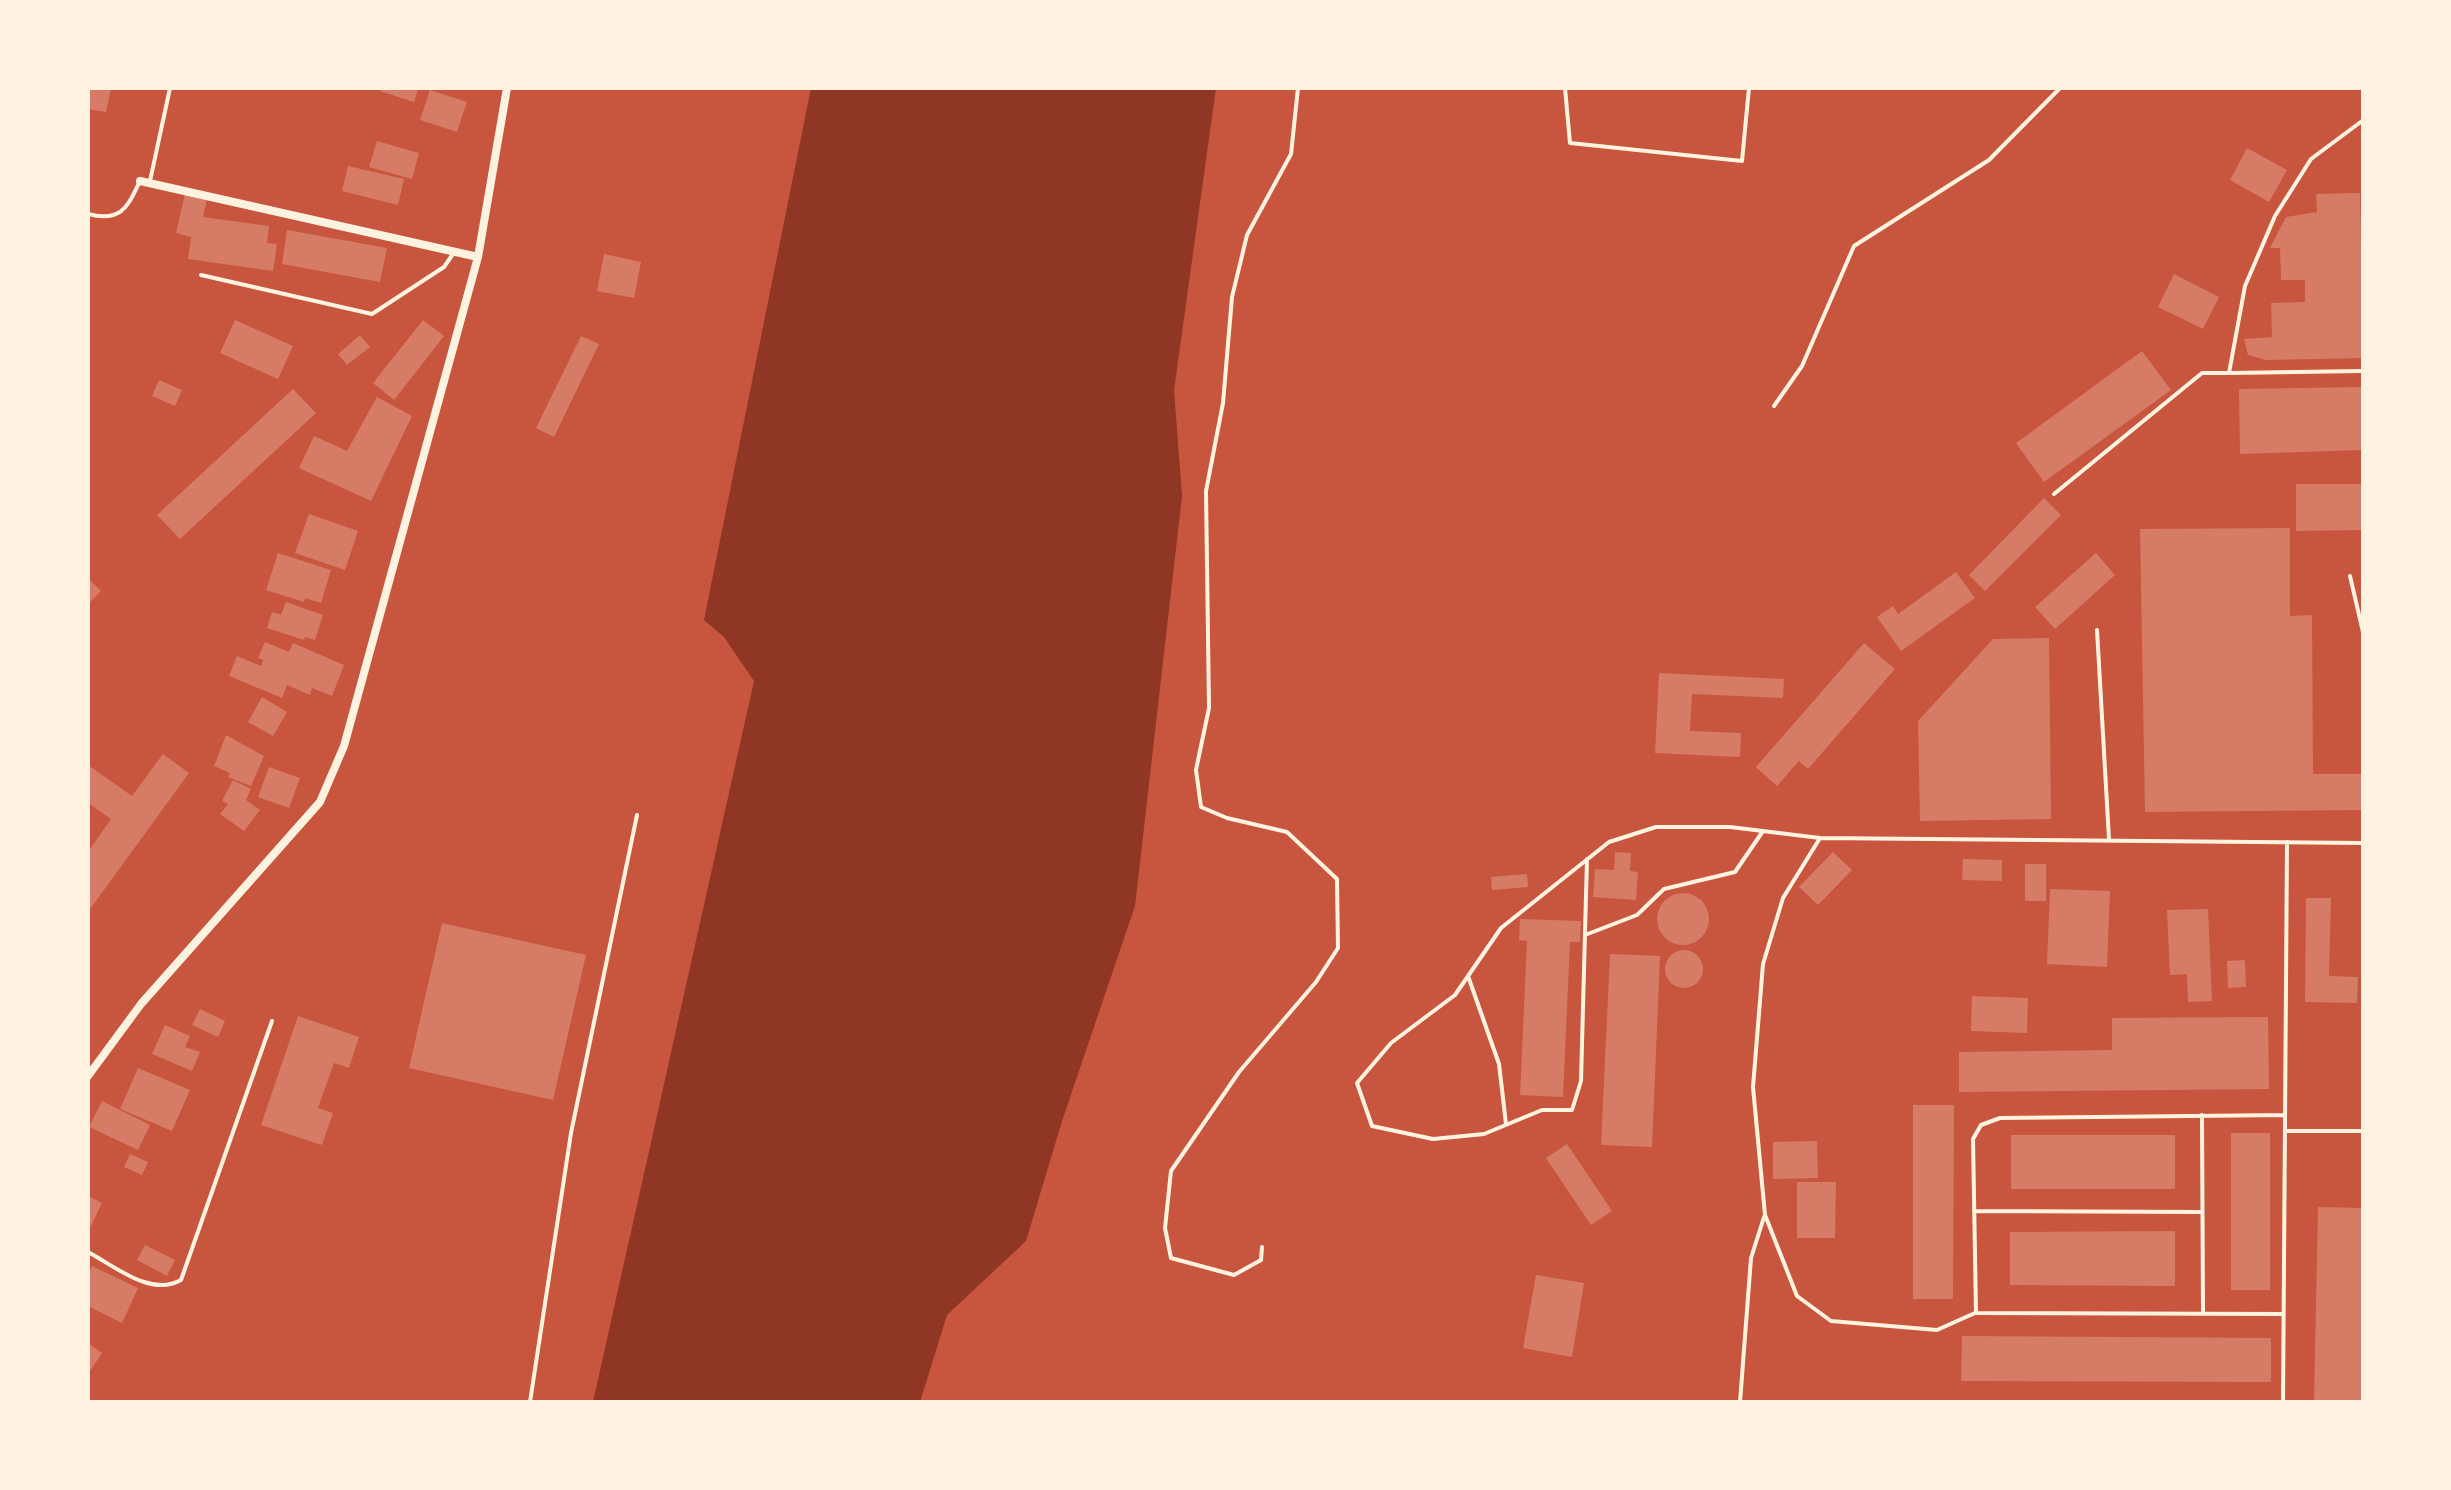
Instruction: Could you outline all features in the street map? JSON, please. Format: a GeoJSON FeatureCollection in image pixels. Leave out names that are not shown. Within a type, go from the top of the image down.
{"type":"FeatureCollection","features":[{"type":"Feature","properties":{"kind":"street"},"geometry":{"type":"LineString","coordinates":[[88,1076],[141,1004],[320,802],[344,746],[478,257],[507,88]]}},
{"type":"Feature","properties":{"kind":"street"},"geometry":{"type":"LineString","coordinates":[[140,181],[478,257]]}},
{"type":"Feature","properties":{"kind":"lane"},"geometry":{"type":"LineString","coordinates":[[150,181],[170,88]]}},
{"type":"Feature","properties":{"kind":"lane"},"geometry":{"type":"LineString","coordinates":[[1565,88],[1570,143],[1742,161],[1749,88]]}},
{"type":"Feature","properties":{"kind":"lane"},"geometry":{"type":"LineString","coordinates":[[2229,373],[2245,286],[2275,216],[2311,159],[2362,121]]}},
{"type":"Feature","properties":{"kind":"lane"},"geometry":{"type":"LineString","coordinates":[[88,214],[99,217],[118,213],[133,203],[140,181]]}},
{"type":"Feature","properties":{"kind":"lane"},"geometry":{"type":"LineString","coordinates":[[201,275],[372,314],[444,267],[455,251]]}},
{"type":"Feature","properties":{"kind":"lane"},"geometry":{"type":"LineString","coordinates":[[2054,494],[2202,373],[2363,371]]}},
{"type":"Feature","properties":{"kind":"lane"},"geometry":{"type":"LineString","coordinates":[[2350,576],[2363,632]]}},
{"type":"Feature","properties":{"kind":"lane"},"geometry":{"type":"LineString","coordinates":[[2097,630],[2109,839]]}},
{"type":"Feature","properties":{"kind":"lane"},"geometry":{"type":"LineString","coordinates":[[530,1402],[571,1133],[637,815]]}},
{"type":"Feature","properties":{"kind":"lane"},"geometry":{"type":"LineString","coordinates":[[1587,859],[1581,1081],[1572,1110],[1542,1110],[1484,1134],[1433,1139],[1372,1126],[1357,1083],[1391,1043],[1455,995],[1501,928],[1587,859],[1609,842],[1656,827],[1763,831],[1820,838],[2363,843]]}},
{"type":"Feature","properties":{"kind":"lane"},"geometry":{"type":"LineString","coordinates":[[1585,935],[1637,915],[1664,889],[1735,872],[1763,831]]}},
{"type":"Feature","properties":{"kind":"lane"},"geometry":{"type":"LineString","coordinates":[[1820,838],[1783,898],[1763,964],[1753,1087],[1765,1215],[1797,1296],[1831,1321],[1937,1330],[1976,1313],[2283,1314]]}},
{"type":"Feature","properties":{"kind":"lane"},"geometry":{"type":"LineString","coordinates":[[2283,1402],[2287,842]]}},
{"type":"Feature","properties":{"kind":"lane"},"geometry":{"type":"LineString","coordinates":[[1468,976],[1499,1064],[1507,1125]]}},
{"type":"Feature","properties":{"kind":"lane"},"geometry":{"type":"LineString","coordinates":[[88,1252],[153,1286],[169,1286],[181,1280],[272,1021]]}},
{"type":"Feature","properties":{"kind":"lane"},"geometry":{"type":"LineString","coordinates":[[2202,1115],[2203,1314]]}},
{"type":"Feature","properties":{"kind":"lane"},"geometry":{"type":"LineString","coordinates":[[1976,1313],[1973,1139],[1981,1125],[2000,1118],[2285,1115]]}},
{"type":"Feature","properties":{"kind":"lane"},"geometry":{"type":"LineString","coordinates":[[2285,1131],[2363,1131]]}},
{"type":"Feature","properties":{"kind":"lane"},"geometry":{"type":"LineString","coordinates":[[1974,1211],[2202,1212]]}},
{"type":"Feature","properties":{"kind":"lane"},"geometry":{"type":"LineString","coordinates":[[1740,1402],[1751,1258],[1765,1215]]}},
{"type":"Feature","properties":{"kind":"path"},"geometry":{"type":"LineString","coordinates":[[1262,1247],[1261,1260],[1234,1275],[1171,1258],[1165,1228],[1171,1171],[1239,1072],[1316,982],[1338,948],[1337,879],[1287,832],[1227,818],[1201,807],[1196,770],[1209,708],[1206,491],[1223,403],[1232,297],[1247,235],[1291,154],[1298,88]]}},
{"type":"Feature","properties":{"kind":"path"},"geometry":{"type":"LineString","coordinates":[[1774,406],[1802,366],[1854,246],[1989,160],[2060,88]]}},
{"type":"Feature","properties":{"kind":"shaded area"},"geometry":{"type":"Polygon","coordinates":[[[811,88],[1216,88],[1174,390],[1182,496],[1135,906],[1062,1121],[1026,1241],[947,1315],[920,1402],[593,1402],[754,681],[724,637],[704,620],[811,88]]]}},
{"type":"Feature","properties":{"kind":"building"},"geometry":{"type":"Polygon","coordinates":[[[88,88],[111,88],[106,112],[88,109],[88,88]]]}},
{"type":"Feature","properties":{"kind":"building"},"geometry":{"type":"Polygon","coordinates":[[[381,88],[418,88],[414,102],[380,91],[381,88]]]}},
{"type":"Feature","properties":{"kind":"building"},"geometry":{"type":"Polygon","coordinates":[[[430,90],[467,102],[457,132],[420,120],[430,90]]]}},
{"type":"Feature","properties":{"kind":"building"},"geometry":{"type":"Polygon","coordinates":[[[377,141],[419,153],[412,179],[369,167],[377,141]]]}},
{"type":"Feature","properties":{"kind":"building"},"geometry":{"type":"Polygon","coordinates":[[[2247,148],[2287,170],[2269,202],[2230,180],[2247,148]]]}},
{"type":"Feature","properties":{"kind":"building"},"geometry":{"type":"Polygon","coordinates":[[[348,166],[404,179],[398,205],[342,191],[348,166]]]}},
{"type":"Feature","properties":{"kind":"building"},"geometry":{"type":"Polygon","coordinates":[[[2360,193],[2363,358],[2266,360],[2248,355],[2244,339],[2272,337],[2271,303],[2305,302],[2305,280],[2281,280],[2280,248],[2270,248],[2286,217],[2317,212],[2316,194],[2360,193]]]}},
{"type":"Feature","properties":{"kind":"building"},"geometry":{"type":"Polygon","coordinates":[[[185,194],[207,199],[203,217],[269,226],[267,243],[277,244],[273,271],[188,259],[191,237],[176,233],[185,194]]]}},
{"type":"Feature","properties":{"kind":"building"},"geometry":{"type":"Polygon","coordinates":[[[287,230],[387,248],[380,282],[282,264],[287,230]]]}},
{"type":"Feature","properties":{"kind":"building"},"geometry":{"type":"Polygon","coordinates":[[[604,254],[641,262],[634,298],[597,291],[604,254]]]}},
{"type":"Feature","properties":{"kind":"building"},"geometry":{"type":"Polygon","coordinates":[[[2174,274],[2219,297],[2203,329],[2158,307],[2174,274]]]}},
{"type":"Feature","properties":{"kind":"building"},"geometry":{"type":"Polygon","coordinates":[[[235,320],[293,346],[278,379],[220,353],[235,320]]]}},
{"type":"Feature","properties":{"kind":"building"},"geometry":{"type":"Polygon","coordinates":[[[423,320],[444,336],[394,400],[373,383],[423,320]]]}},
{"type":"Feature","properties":{"kind":"building"},"geometry":{"type":"Polygon","coordinates":[[[360,335],[370,347],[347,365],[338,354],[360,335]]]}},
{"type":"Feature","properties":{"kind":"building"},"geometry":{"type":"Polygon","coordinates":[[[581,336],[599,344],[554,437],[536,428],[581,336]]]}},
{"type":"Feature","properties":{"kind":"building"},"geometry":{"type":"Polygon","coordinates":[[[2142,351],[2171,390],[2044,482],[2016,443],[2142,351]]]}},
{"type":"Feature","properties":{"kind":"building"},"geometry":{"type":"Polygon","coordinates":[[[159,380],[182,390],[175,406],[152,396],[159,380]]]}},
{"type":"Feature","properties":{"kind":"building"},"geometry":{"type":"Polygon","coordinates":[[[2363,387],[2363,450],[2240,454],[2239,389],[2363,387]]]}},
{"type":"Feature","properties":{"kind":"building"},"geometry":{"type":"Polygon","coordinates":[[[293,389],[316,413],[180,539],[157,515],[293,389]]]}},
{"type":"Feature","properties":{"kind":"building"},"geometry":{"type":"Polygon","coordinates":[[[377,397],[412,416],[371,501],[299,468],[314,436],[347,451],[377,397]]]}},
{"type":"Feature","properties":{"kind":"building"},"geometry":{"type":"Polygon","coordinates":[[[2296,484],[2363,484],[2363,530],[2296,531],[2296,484]]]}},
{"type":"Feature","properties":{"kind":"building"},"geometry":{"type":"Polygon","coordinates":[[[2044,498],[2061,515],[1985,591],[1969,575],[2044,498]]]}},
{"type":"Feature","properties":{"kind":"building"},"geometry":{"type":"Polygon","coordinates":[[[309,514],[358,531],[345,570],[295,553],[309,514]]]}},
{"type":"Feature","properties":{"kind":"building"},"geometry":{"type":"Polygon","coordinates":[[[2290,528],[2290,616],[2312,615],[2313,774],[2363,774],[2363,810],[2145,812],[2140,529],[2290,528]]]}},
{"type":"Feature","properties":{"kind":"building"},"geometry":{"type":"Polygon","coordinates":[[[278,553],[331,570],[321,603],[305,598],[304,602],[266,590],[278,553]]]}},
{"type":"Feature","properties":{"kind":"building"},"geometry":{"type":"Polygon","coordinates":[[[2096,553],[2115,575],[2055,629],[2035,607],[2096,553]]]}},
{"type":"Feature","properties":{"kind":"building"},"geometry":{"type":"Polygon","coordinates":[[[1956,572],[1975,598],[1901,651],[1877,617],[1893,606],[1898,614],[1956,572]]]}},
{"type":"Feature","properties":{"kind":"building"},"geometry":{"type":"Polygon","coordinates":[[[88,578],[101,591],[90,602],[88,600],[88,578]]]}},
{"type":"Feature","properties":{"kind":"building"},"geometry":{"type":"Polygon","coordinates":[[[286,602],[323,615],[315,640],[305,637],[304,640],[267,628],[272,612],[281,615],[286,602]]]}},
{"type":"Feature","properties":{"kind":"building"},"geometry":{"type":"Polygon","coordinates":[[[2049,638],[2051,819],[1920,821],[1918,721],[1993,639],[2049,638]]]}},
{"type":"Feature","properties":{"kind":"building"},"geometry":{"type":"Polygon","coordinates":[[[265,642],[289,652],[293,643],[344,665],[332,696],[312,688],[310,695],[287,685],[282,698],[229,676],[237,656],[261,666],[263,660],[258,658],[265,642]]]}},
{"type":"Feature","properties":{"kind":"building"},"geometry":{"type":"Polygon","coordinates":[[[1864,643],[1895,669],[1808,769],[1799,761],[1777,786],[1756,767],[1864,643]]]}},
{"type":"Feature","properties":{"kind":"building"},"geometry":{"type":"Polygon","coordinates":[[[1659,673],[1784,679],[1783,698],[1692,694],[1690,731],[1741,733],[1740,757],[1655,753],[1659,673]]]}},
{"type":"Feature","properties":{"kind":"building"},"geometry":{"type":"Polygon","coordinates":[[[262,697],[287,712],[273,736],[248,722],[262,697]]]}},
{"type":"Feature","properties":{"kind":"building"},"geometry":{"type":"Polygon","coordinates":[[[226,735],[264,756],[251,786],[228,777],[230,773],[214,766],[226,735]]]}},
{"type":"Feature","properties":{"kind":"building"},"geometry":{"type":"Polygon","coordinates":[[[163,754],[189,773],[88,912],[88,852],[111,819],[88,803],[88,765],[132,796],[163,754]]]}},
{"type":"Feature","properties":{"kind":"building"},"geometry":{"type":"Polygon","coordinates":[[[269,767],[300,778],[289,808],[258,797],[269,767]]]}},
{"type":"Feature","properties":{"kind":"building"},"geometry":{"type":"Polygon","coordinates":[[[233,780],[251,789],[246,800],[260,810],[244,831],[220,814],[228,804],[222,801],[233,780]]]}},
{"type":"Feature","properties":{"kind":"building"},"geometry":{"type":"Polygon","coordinates":[[[1615,852],[1631,853],[1630,871],[1638,872],[1636,900],[1593,897],[1595,869],[1614,870],[1615,852]]]}},
{"type":"Feature","properties":{"kind":"building"},"geometry":{"type":"Polygon","coordinates":[[[1833,852],[1852,870],[1818,905],[1799,887],[1833,852]]]}},
{"type":"Feature","properties":{"kind":"building"},"geometry":{"type":"Polygon","coordinates":[[[1963,859],[2002,860],[2002,881],[1962,880],[1963,859]]]}},
{"type":"Feature","properties":{"kind":"building"},"geometry":{"type":"Polygon","coordinates":[[[2025,864],[2046,864],[2046,901],[2025,901],[2025,864]]]}},
{"type":"Feature","properties":{"kind":"building"},"geometry":{"type":"Polygon","coordinates":[[[1527,874],[1528,887],[1492,890],[1491,877],[1527,874]]]}},
{"type":"Feature","properties":{"kind":"building"},"geometry":{"type":"Polygon","coordinates":[[[2050,889],[2110,891],[2107,967],[2047,964],[2050,889]]]}},
{"type":"Feature","properties":{"kind":"building"},"geometry":{"type":"Polygon","coordinates":[[[1683,893],[1701,901],[1709,919],[1701,937],[1683,945],[1665,937],[1657,919],[1665,901],[1683,893]]]}},
{"type":"Feature","properties":{"kind":"building"},"geometry":{"type":"Polygon","coordinates":[[[2306,898],[2331,898],[2329,976],[2358,977],[2357,1003],[2305,1002],[2306,898]]]}},
{"type":"Feature","properties":{"kind":"building"},"geometry":{"type":"Polygon","coordinates":[[[2208,909],[2212,1001],[2188,1002],[2187,974],[2170,975],[2167,910],[2208,909]]]}},
{"type":"Feature","properties":{"kind":"building"},"geometry":{"type":"Polygon","coordinates":[[[1520,919],[1581,921],[1580,942],[1570,942],[1563,1097],[1520,1095],[1527,941],[1519,940],[1520,919]]]}},
{"type":"Feature","properties":{"kind":"building"},"geometry":{"type":"Polygon","coordinates":[[[442,923],[586,955],[553,1100],[409,1068],[442,923]]]}},
{"type":"Feature","properties":{"kind":"building"},"geometry":{"type":"Polygon","coordinates":[[[1684,950],[1697,956],[1703,969],[1697,982],[1684,988],[1671,982],[1665,969],[1671,956],[1684,950]]]}},
{"type":"Feature","properties":{"kind":"building"},"geometry":{"type":"Polygon","coordinates":[[[1610,954],[1660,956],[1652,1147],[1601,1145],[1610,954]]]}},
{"type":"Feature","properties":{"kind":"building"},"geometry":{"type":"Polygon","coordinates":[[[2245,960],[2246,987],[2228,988],[2227,961],[2245,960]]]}},
{"type":"Feature","properties":{"kind":"building"},"geometry":{"type":"Polygon","coordinates":[[[1972,996],[2028,998],[2027,1033],[1971,1031],[1972,996]]]}},
{"type":"Feature","properties":{"kind":"building"},"geometry":{"type":"Polygon","coordinates":[[[200,1009],[225,1021],[218,1037],[192,1025],[200,1009]]]}},
{"type":"Feature","properties":{"kind":"building"},"geometry":{"type":"Polygon","coordinates":[[[298,1016],[359,1037],[349,1068],[334,1063],[318,1108],[333,1113],[322,1145],[261,1125],[298,1016]]]}},
{"type":"Feature","properties":{"kind":"building"},"geometry":{"type":"Polygon","coordinates":[[[2268,1017],[2269,1089],[1959,1092],[1959,1052],[2112,1050],[2112,1018],[2268,1017]]]}},
{"type":"Feature","properties":{"kind":"building"},"geometry":{"type":"Polygon","coordinates":[[[165,1025],[190,1036],[185,1047],[200,1052],[192,1071],[152,1054],[165,1025]]]}},
{"type":"Feature","properties":{"kind":"building"},"geometry":{"type":"Polygon","coordinates":[[[138,1068],[190,1090],[172,1131],[120,1109],[138,1068]]]}},
{"type":"Feature","properties":{"kind":"building"},"geometry":{"type":"Polygon","coordinates":[[[102,1101],[150,1125],[138,1150],[89,1127],[102,1101]]]}},
{"type":"Feature","properties":{"kind":"building"},"geometry":{"type":"Polygon","coordinates":[[[1913,1105],[1954,1105],[1953,1299],[1913,1299],[1913,1105]]]}},
{"type":"Feature","properties":{"kind":"building"},"geometry":{"type":"Polygon","coordinates":[[[2231,1133],[2270,1133],[2270,1290],[2231,1290],[2231,1133]]]}},
{"type":"Feature","properties":{"kind":"building"},"geometry":{"type":"Polygon","coordinates":[[[2011,1135],[2175,1135],[2175,1189],[2011,1189],[2011,1135]]]}},
{"type":"Feature","properties":{"kind":"building"},"geometry":{"type":"Polygon","coordinates":[[[1817,1141],[1818,1178],[1773,1179],[1773,1142],[1817,1141]]]}},
{"type":"Feature","properties":{"kind":"building"},"geometry":{"type":"Polygon","coordinates":[[[1567,1144],[1612,1211],[1591,1225],[1546,1158],[1567,1144]]]}},
{"type":"Feature","properties":{"kind":"building"},"geometry":{"type":"Polygon","coordinates":[[[130,1154],[148,1162],[142,1175],[124,1167],[130,1154]]]}},
{"type":"Feature","properties":{"kind":"building"},"geometry":{"type":"Polygon","coordinates":[[[1797,1182],[1836,1182],[1835,1238],[1797,1238],[1797,1182]]]}},
{"type":"Feature","properties":{"kind":"building"},"geometry":{"type":"Polygon","coordinates":[[[88,1196],[102,1203],[88,1232],[88,1196]]]}},
{"type":"Feature","properties":{"kind":"building"},"geometry":{"type":"Polygon","coordinates":[[[2318,1207],[2363,1208],[2363,1402],[2314,1402],[2318,1207]]]}},
{"type":"Feature","properties":{"kind":"building"},"geometry":{"type":"Polygon","coordinates":[[[2175,1231],[2175,1286],[2010,1285],[2010,1232],[2175,1231]]]}},
{"type":"Feature","properties":{"kind":"building"},"geometry":{"type":"Polygon","coordinates":[[[145,1245],[175,1260],[167,1276],[137,1260],[145,1245]]]}},
{"type":"Feature","properties":{"kind":"building"},"geometry":{"type":"Polygon","coordinates":[[[92,1266],[138,1288],[122,1323],[88,1306],[88,1275],[92,1266]]]}},
{"type":"Feature","properties":{"kind":"building"},"geometry":{"type":"Polygon","coordinates":[[[1536,1275],[1584,1283],[1572,1357],[1523,1348],[1536,1275]]]}},
{"type":"Feature","properties":{"kind":"building"},"geometry":{"type":"Polygon","coordinates":[[[1962,1336],[2271,1338],[2271,1382],[1961,1381],[1962,1336]]]}},
{"type":"Feature","properties":{"kind":"building"},"geometry":{"type":"Polygon","coordinates":[[[88,1343],[102,1353],[88,1374],[88,1343]]]}}]}
